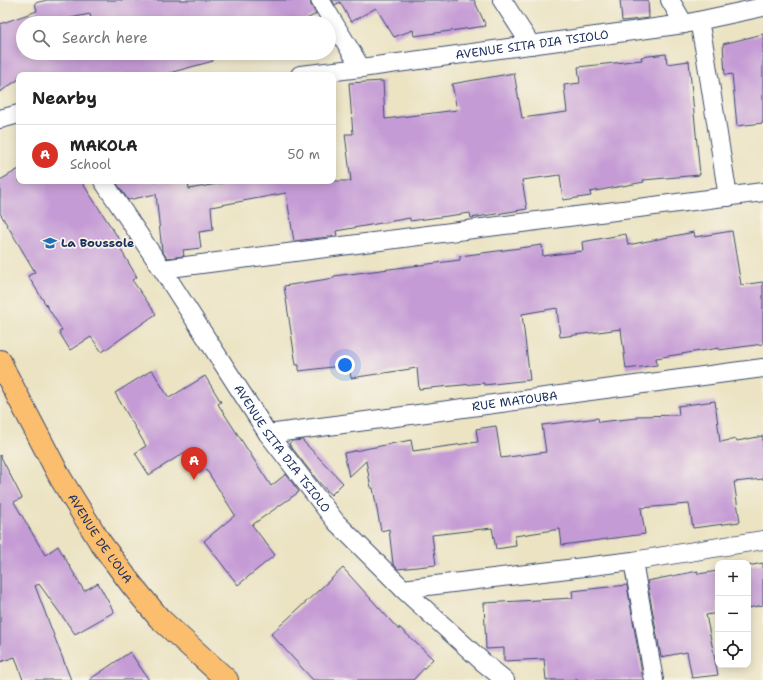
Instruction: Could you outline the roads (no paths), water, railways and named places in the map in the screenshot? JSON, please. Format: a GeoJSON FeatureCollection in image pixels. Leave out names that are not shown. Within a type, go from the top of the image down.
{"type":"FeatureCollection","features":[{"type":"Feature","properties":{"kind":"main road","name":"AVENUE DE L'OUA"},"geometry":{"type":"LineString","coordinates":[[2,366],[61,479],[100,542],[131,584],[159,618],[227,680]]}},
{"type":"Feature","properties":{"kind":"street"},"geometry":{"type":"LineString","coordinates":[[320,0],[330,16]]}},
{"type":"Feature","properties":{"kind":"street"},"geometry":{"type":"LineString","coordinates":[[502,0],[531,45]]}},
{"type":"Feature","properties":{"kind":"street"},"geometry":{"type":"LineString","coordinates":[[670,0],[692,22],[705,52],[728,197]]}},
{"type":"Feature","properties":{"kind":"street","name":"AVENUE SITA DIA TSIOLO"},"geometry":{"type":"LineString","coordinates":[[326,72],[692,22],[763,7]]}},
{"type":"Feature","properties":{"kind":"street"},"geometry":{"type":"LineString","coordinates":[[336,27],[361,68]]}},
{"type":"Feature","properties":{"kind":"street"},"geometry":{"type":"LineString","coordinates":[[0,119],[16,115]]}},
{"type":"Feature","properties":{"kind":"street","name":"AVENUE SITA DIA TSIOLO"},"geometry":{"type":"LineString","coordinates":[[105,184],[162,269],[268,434],[336,522],[403,589],[484,664],[505,680]]}},
{"type":"Feature","properties":{"kind":"street"},"geometry":{"type":"LineString","coordinates":[[162,269],[763,192]]}},
{"type":"Feature","properties":{"kind":"street","name":"RUE MATOUBA"},"geometry":{"type":"LineString","coordinates":[[268,434],[763,368]]}},
{"type":"Feature","properties":{"kind":"street"},"geometry":{"type":"LineString","coordinates":[[403,589],[633,561],[763,540]]}},
{"type":"Feature","properties":{"kind":"street"},"geometry":{"type":"LineString","coordinates":[[633,561],[654,680]]}},
{"type":"Feature","properties":{"kind":"place","name":"La Boussole"},"geometry":{"type":"Point","coordinates":[50,243]}},
{"type":"Feature","properties":{"kind":"place","name":"MAKOLA"},"geometry":{"type":"Point","coordinates":[194,480]}}]}
